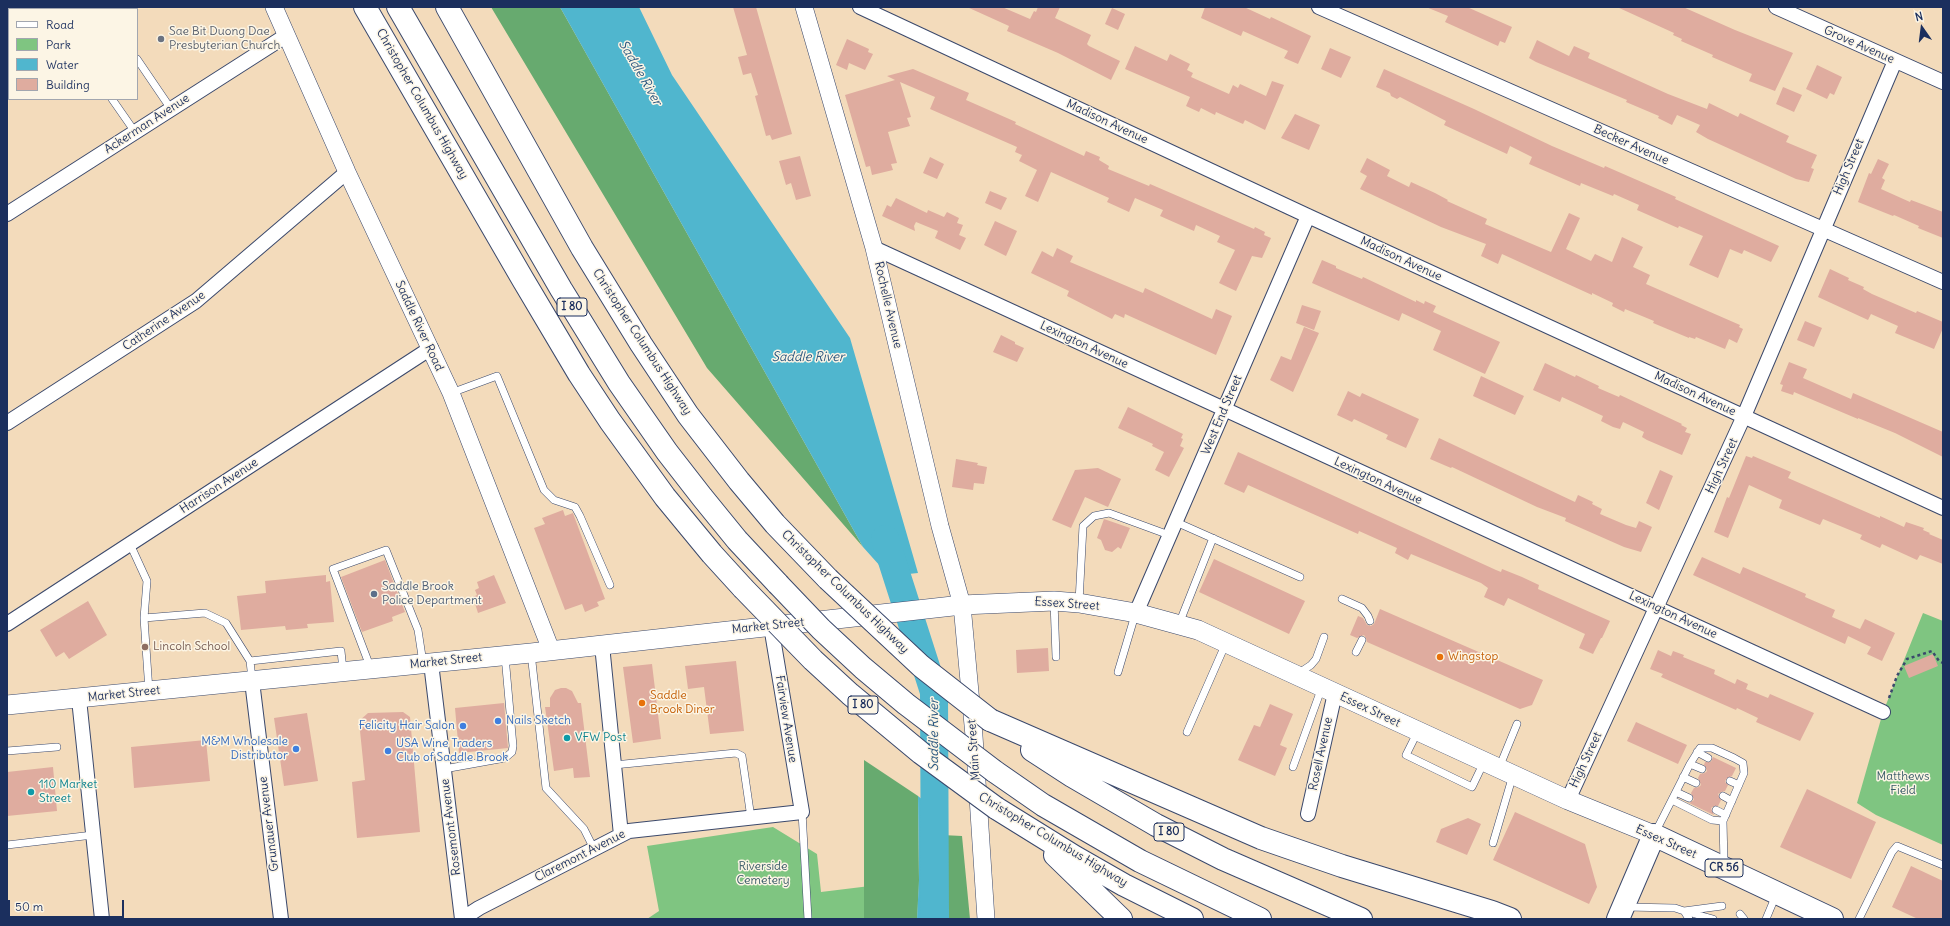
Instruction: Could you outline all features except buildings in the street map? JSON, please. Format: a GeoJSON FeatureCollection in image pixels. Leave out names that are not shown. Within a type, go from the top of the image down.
{"type":"FeatureCollection","features":[{"type":"Feature","properties":{"kind":"main road","name":"Christopher Columbus Highway"},"geometry":{"type":"LineString","coordinates":[[366,7],[534,299],[588,388],[665,497],[712,554],[788,635],[850,694],[921,753],[996,808],[1025,826],[1124,884],[1192,919]]}},
{"type":"Feature","properties":{"kind":"main road","name":"Christopher Columbus Highway"},"geometry":{"type":"LineString","coordinates":[[398,7],[561,289],[620,384],[667,452],[702,497],[737,540],[778,584],[816,624],[863,668],[917,713],[994,771],[1043,805],[1128,854],[1190,887],[1260,919]]}},
{"type":"Feature","properties":{"kind":"main road","name":"Christopher Columbus Highway"},"geometry":{"type":"LineString","coordinates":[[446,7],[582,248],[640,344],[688,415],[739,481],[775,524],[828,579],[921,666],[990,720],[1072,776],[1156,825],[1230,862],[1362,919]]}},
{"type":"Feature","properties":{"kind":"main road","name":"Essex Street"},"geometry":{"type":"LineString","coordinates":[[885,614],[962,605],[1054,601],[1079,603],[1136,612],[1179,624],[1226,642],[1568,800],[1654,835],[1777,893],[1825,918]]}},
{"type":"Feature","properties":{"kind":"main road","name":"Market Street"},"geometry":{"type":"LineString","coordinates":[[7,705],[505,656],[602,644],[885,614]]}},
{"type":"Feature","properties":{"kind":"main road"},"geometry":{"type":"LineString","coordinates":[[990,720],[1261,838],[1342,866],[1492,912],[1510,919]]}},
{"type":"Feature","properties":{"kind":"main road"},"geometry":{"type":"LineString","coordinates":[[1025,826],[1121,919]]}},
{"type":"Feature","properties":{"kind":"main road"},"geometry":{"type":"LineString","coordinates":[[1621,913],[1654,835]]}},
{"type":"Feature","properties":{"kind":"street","name":"Saddle River Road"},"geometry":{"type":"LineString","coordinates":[[274,7],[347,172],[451,393],[552,650]]}},
{"type":"Feature","properties":{"kind":"street","name":"Rochelle Avenue"},"geometry":{"type":"LineString","coordinates":[[804,7],[874,248],[938,518],[962,605]]}},
{"type":"Feature","properties":{"kind":"street","name":"Madison Avenue"},"geometry":{"type":"LineString","coordinates":[[860,7],[1308,216],[1943,508]]}},
{"type":"Feature","properties":{"kind":"street","name":"Becker Avenue"},"geometry":{"type":"LineString","coordinates":[[1319,7],[1943,282]]}},
{"type":"Feature","properties":{"kind":"street","name":"Grove Avenue"},"geometry":{"type":"LineString","coordinates":[[1776,7],[1943,82]]}},
{"type":"Feature","properties":{"kind":"street","name":"Ackerman Avenue"},"geometry":{"type":"LineString","coordinates":[[7,214],[287,35]]}},
{"type":"Feature","properties":{"kind":"street","name":"High Street"},"geometry":{"type":"LineString","coordinates":[[1568,800],[1744,416],[1822,229],[1895,61]]}},
{"type":"Feature","properties":{"kind":"street","name":"Catherine Avenue"},"geometry":{"type":"LineString","coordinates":[[7,423],[196,302],[347,172]]}},
{"type":"Feature","properties":{"kind":"street","name":"West End Street"},"geometry":{"type":"LineString","coordinates":[[1136,612],[1308,216]]}},
{"type":"Feature","properties":{"kind":"street","name":"Lexington Avenue"},"geometry":{"type":"LineString","coordinates":[[874,248],[1883,712]]}},
{"type":"Feature","properties":{"kind":"street","name":"Harrison Avenue"},"geometry":{"type":"LineString","coordinates":[[7,624],[431,348]]}},
{"type":"Feature","properties":{"kind":"street","name":"Main Street"},"geometry":{"type":"LineString","coordinates":[[962,605],[974,736],[986,919]]}},
{"type":"Feature","properties":{"kind":"street","name":"Fairview Avenue"},"geometry":{"type":"LineString","coordinates":[[771,626],[802,812]]}},
{"type":"Feature","properties":{"kind":"street"},"geometry":{"type":"LineString","coordinates":[[602,644],[621,835]]}},
{"type":"Feature","properties":{"kind":"street","name":"Rosemont Avenue"},"geometry":{"type":"LineString","coordinates":[[427,663],[444,769],[462,919]]}},
{"type":"Feature","properties":{"kind":"street","name":"Grunauer Avenue"},"geometry":{"type":"LineString","coordinates":[[252,681],[281,919]]}},
{"type":"Feature","properties":{"kind":"street","name":"Rosell Avenue"},"geometry":{"type":"LineString","coordinates":[[1308,814],[1328,690]]}},
{"type":"Feature","properties":{"kind":"street"},"geometry":{"type":"LineString","coordinates":[[79,699],[102,919]]}},
{"type":"Feature","properties":{"kind":"street","name":"Claremont Avenue"},"geometry":{"type":"LineString","coordinates":[[462,919],[479,908],[629,831],[802,812]]}},
{"type":"Feature","properties":{"kind":"lane"},"geometry":{"type":"LineString","coordinates":[[138,60],[171,109]]}},
{"type":"Feature","properties":{"kind":"lane"},"geometry":{"type":"LineString","coordinates":[[113,100],[136,132]]}},
{"type":"Feature","properties":{"kind":"lane"},"geometry":{"type":"LineString","coordinates":[[451,393],[497,376],[544,490],[554,500],[575,507],[610,585]]}},
{"type":"Feature","properties":{"kind":"lane"},"geometry":{"type":"LineString","coordinates":[[1079,603],[1083,526],[1094,516],[1109,513],[1169,535]]}},
{"type":"Feature","properties":{"kind":"lane"},"geometry":{"type":"LineString","coordinates":[[1176,522],[1300,577]]}},
{"type":"Feature","properties":{"kind":"lane"},"geometry":{"type":"LineString","coordinates":[[1179,624],[1213,538]]}},
{"type":"Feature","properties":{"kind":"lane"},"geometry":{"type":"LineString","coordinates":[[130,544],[147,581],[144,618],[149,691]]}},
{"type":"Feature","properties":{"kind":"lane"},"geometry":{"type":"LineString","coordinates":[[371,669],[333,569],[386,550],[418,630],[427,663]]}},
{"type":"Feature","properties":{"kind":"lane"},"geometry":{"type":"LineString","coordinates":[[1342,599],[1362,608],[1370,621]]}},
{"type":"Feature","properties":{"kind":"lane"},"geometry":{"type":"LineString","coordinates":[[1054,601],[1056,657]]}},
{"type":"Feature","properties":{"kind":"lane"},"geometry":{"type":"LineString","coordinates":[[1118,672],[1136,612]]}},
{"type":"Feature","properties":{"kind":"lane"},"geometry":{"type":"LineString","coordinates":[[144,618],[205,613],[226,623],[250,661],[252,681]]}},
{"type":"Feature","properties":{"kind":"lane"},"geometry":{"type":"LineString","coordinates":[[1295,675],[1311,665],[1320,651],[1324,637]]}},
{"type":"Feature","properties":{"kind":"lane"},"geometry":{"type":"LineString","coordinates":[[1356,652],[1362,640]]}},
{"type":"Feature","properties":{"kind":"lane"},"geometry":{"type":"LineString","coordinates":[[1187,732],[1226,642]]}},
{"type":"Feature","properties":{"kind":"lane"},"geometry":{"type":"LineString","coordinates":[[250,661],[341,651],[343,672]]}},
{"type":"Feature","properties":{"kind":"lane"},"geometry":{"type":"LineString","coordinates":[[531,653],[546,788],[584,829],[594,849]]}},
{"type":"Feature","properties":{"kind":"lane"},"geometry":{"type":"LineString","coordinates":[[444,769],[505,758],[512,752],[513,746],[505,656]]}},
{"type":"Feature","properties":{"kind":"lane"},"geometry":{"type":"LineString","coordinates":[[1293,767],[1328,690]]}},
{"type":"Feature","properties":{"kind":"lane"},"geometry":{"type":"LineString","coordinates":[[1493,843],[1499,768],[1517,724]]}},
{"type":"Feature","properties":{"kind":"lane"},"geometry":{"type":"LineString","coordinates":[[1418,731],[1406,755],[1472,787],[1499,768]]}},
{"type":"Feature","properties":{"kind":"lane"},"geometry":{"type":"LineString","coordinates":[[7,751],[58,747]]}},
{"type":"Feature","properties":{"kind":"lane"},"geometry":{"type":"LineString","coordinates":[[1654,835],[1697,752],[1700,748],[1712,748],[1743,763],[1744,773],[1725,818],[1724,868]]}},
{"type":"Feature","properties":{"kind":"lane"},"geometry":{"type":"LineString","coordinates":[[1697,752],[1708,758]]}},
{"type":"Feature","properties":{"kind":"lane"},"geometry":{"type":"LineString","coordinates":[[614,765],[736,753],[742,756],[750,818]]}},
{"type":"Feature","properties":{"kind":"lane"},"geometry":{"type":"LineString","coordinates":[[1690,764],[1702,769]]}},
{"type":"Feature","properties":{"kind":"lane"},"geometry":{"type":"LineString","coordinates":[[1735,769],[1744,773]]}},
{"type":"Feature","properties":{"kind":"lane"},"geometry":{"type":"LineString","coordinates":[[1683,777],[1696,783]]}},
{"type":"Feature","properties":{"kind":"lane"},"geometry":{"type":"LineString","coordinates":[[1730,781],[1739,785]]}},
{"type":"Feature","properties":{"kind":"lane"},"geometry":{"type":"LineString","coordinates":[[1676,792],[1689,798]]}},
{"type":"Feature","properties":{"kind":"lane"},"geometry":{"type":"LineString","coordinates":[[1723,796],[1732,800]]}},
{"type":"Feature","properties":{"kind":"lane"},"geometry":{"type":"LineString","coordinates":[[1672,800],[1712,820],[1725,818]]}},
{"type":"Feature","properties":{"kind":"lane"},"geometry":{"type":"LineString","coordinates":[[1716,810],[1725,818]]}},
{"type":"Feature","properties":{"kind":"lane"},"geometry":{"type":"LineString","coordinates":[[802,812],[808,919]]}},
{"type":"Feature","properties":{"kind":"lane"},"geometry":{"type":"LineString","coordinates":[[7,845],[93,835]]}},
{"type":"Feature","properties":{"kind":"lane"},"geometry":{"type":"LineString","coordinates":[[1859,919],[1892,852],[1897,846],[1943,865]]}},
{"type":"Feature","properties":{"kind":"lane"},"geometry":{"type":"LineString","coordinates":[[1766,919],[1777,893]]}},
{"type":"Feature","properties":{"kind":"lane"},"geometry":{"type":"LineString","coordinates":[[1684,911],[1722,906]]}},
{"type":"Feature","properties":{"kind":"lane"},"geometry":{"type":"LineString","coordinates":[[1621,913],[1675,908],[1713,919]]}},
{"type":"Feature","properties":{"kind":"lane"},"geometry":{"type":"LineString","coordinates":[[1684,911],[1689,919]]}},
{"type":"Feature","properties":{"kind":"lane"},"geometry":{"type":"LineString","coordinates":[[1684,911],[1693,919]]}},
{"type":"Feature","properties":{"kind":"path"},"geometry":{"type":"LineString","coordinates":[[1883,712],[1898,676],[1907,660],[1932,651],[1939,662],[1943,663]]}},
{"type":"Feature","properties":{"kind":"green space"},"geometry":{"type":"Polygon","coordinates":[[[491,7],[560,7],[863,547],[707,368],[491,7]]]}},
{"type":"Feature","properties":{"kind":"green space","name":"Matthews Field"},"geometry":{"type":"Polygon","coordinates":[[[1923,613],[1943,621],[1943,845],[1876,815],[1857,803],[1883,712],[1923,613]]]}},
{"type":"Feature","properties":{"kind":"green space"},"geometry":{"type":"Polygon","coordinates":[[[864,760],[918,796],[919,880],[917,919],[864,919],[864,760]]]}},
{"type":"Feature","properties":{"kind":"green space","name":"Riverside Cemetery"},"geometry":{"type":"Polygon","coordinates":[[[773,827],[817,854],[821,892],[919,880],[917,919],[647,919],[659,911],[647,846],[773,827]]]}},
{"type":"Feature","properties":{"kind":"green space"},"geometry":{"type":"Polygon","coordinates":[[[942,835],[962,836],[970,919],[949,919],[942,835]]]}},
{"type":"Feature","properties":{"kind":"water","name":"Saddle River"},"geometry":{"type":"Polygon","coordinates":[[[560,7],[639,7],[672,75],[850,338],[918,573],[889,576],[863,547],[560,7]]]}},
{"type":"Feature","properties":{"kind":"water","name":"Saddle River"},"geometry":{"type":"Polygon","coordinates":[[[918,796],[941,815],[949,919],[917,919],[919,880],[918,796]]]}},
{"type":"Feature","properties":{"kind":"waterway","name":"Saddle River"},"geometry":{"type":"LineString","coordinates":[[885,539],[934,692],[935,919]]}},
{"type":"Feature","properties":{"kind":"place","name":"Sae Bit Duong Dae Presbyterian Church"},"geometry":{"type":"Point","coordinates":[161,39]}},
{"type":"Feature","properties":{"kind":"place","name":"Saddle Brook Police Department"},"geometry":{"type":"Point","coordinates":[374,594]}},
{"type":"Feature","properties":{"kind":"place","name":"Lincoln School"},"geometry":{"type":"Point","coordinates":[145,647]}},
{"type":"Feature","properties":{"kind":"place","name":"Wingstop"},"geometry":{"type":"Point","coordinates":[1440,657]}},
{"type":"Feature","properties":{"kind":"place","name":"Saddle Brook Diner"},"geometry":{"type":"Point","coordinates":[642,703]}},
{"type":"Feature","properties":{"kind":"place","name":"Nails Sketch"},"geometry":{"type":"Point","coordinates":[498,721]}},
{"type":"Feature","properties":{"kind":"place","name":"Felicity Hair Salon"},"geometry":{"type":"Point","coordinates":[463,726]}},
{"type":"Feature","properties":{"kind":"place","name":"VFW Post"},"geometry":{"type":"Point","coordinates":[567,738]}},
{"type":"Feature","properties":{"kind":"place","name":"M&M Wholesale Distributor"},"geometry":{"type":"Point","coordinates":[296,749]}},
{"type":"Feature","properties":{"kind":"place","name":"USA Wine Traders Club of Saddle Brook"},"geometry":{"type":"Point","coordinates":[388,751]}},
{"type":"Feature","properties":{"kind":"place","name":"110 Market Street"},"geometry":{"type":"Point","coordinates":[31,792]}}]}
